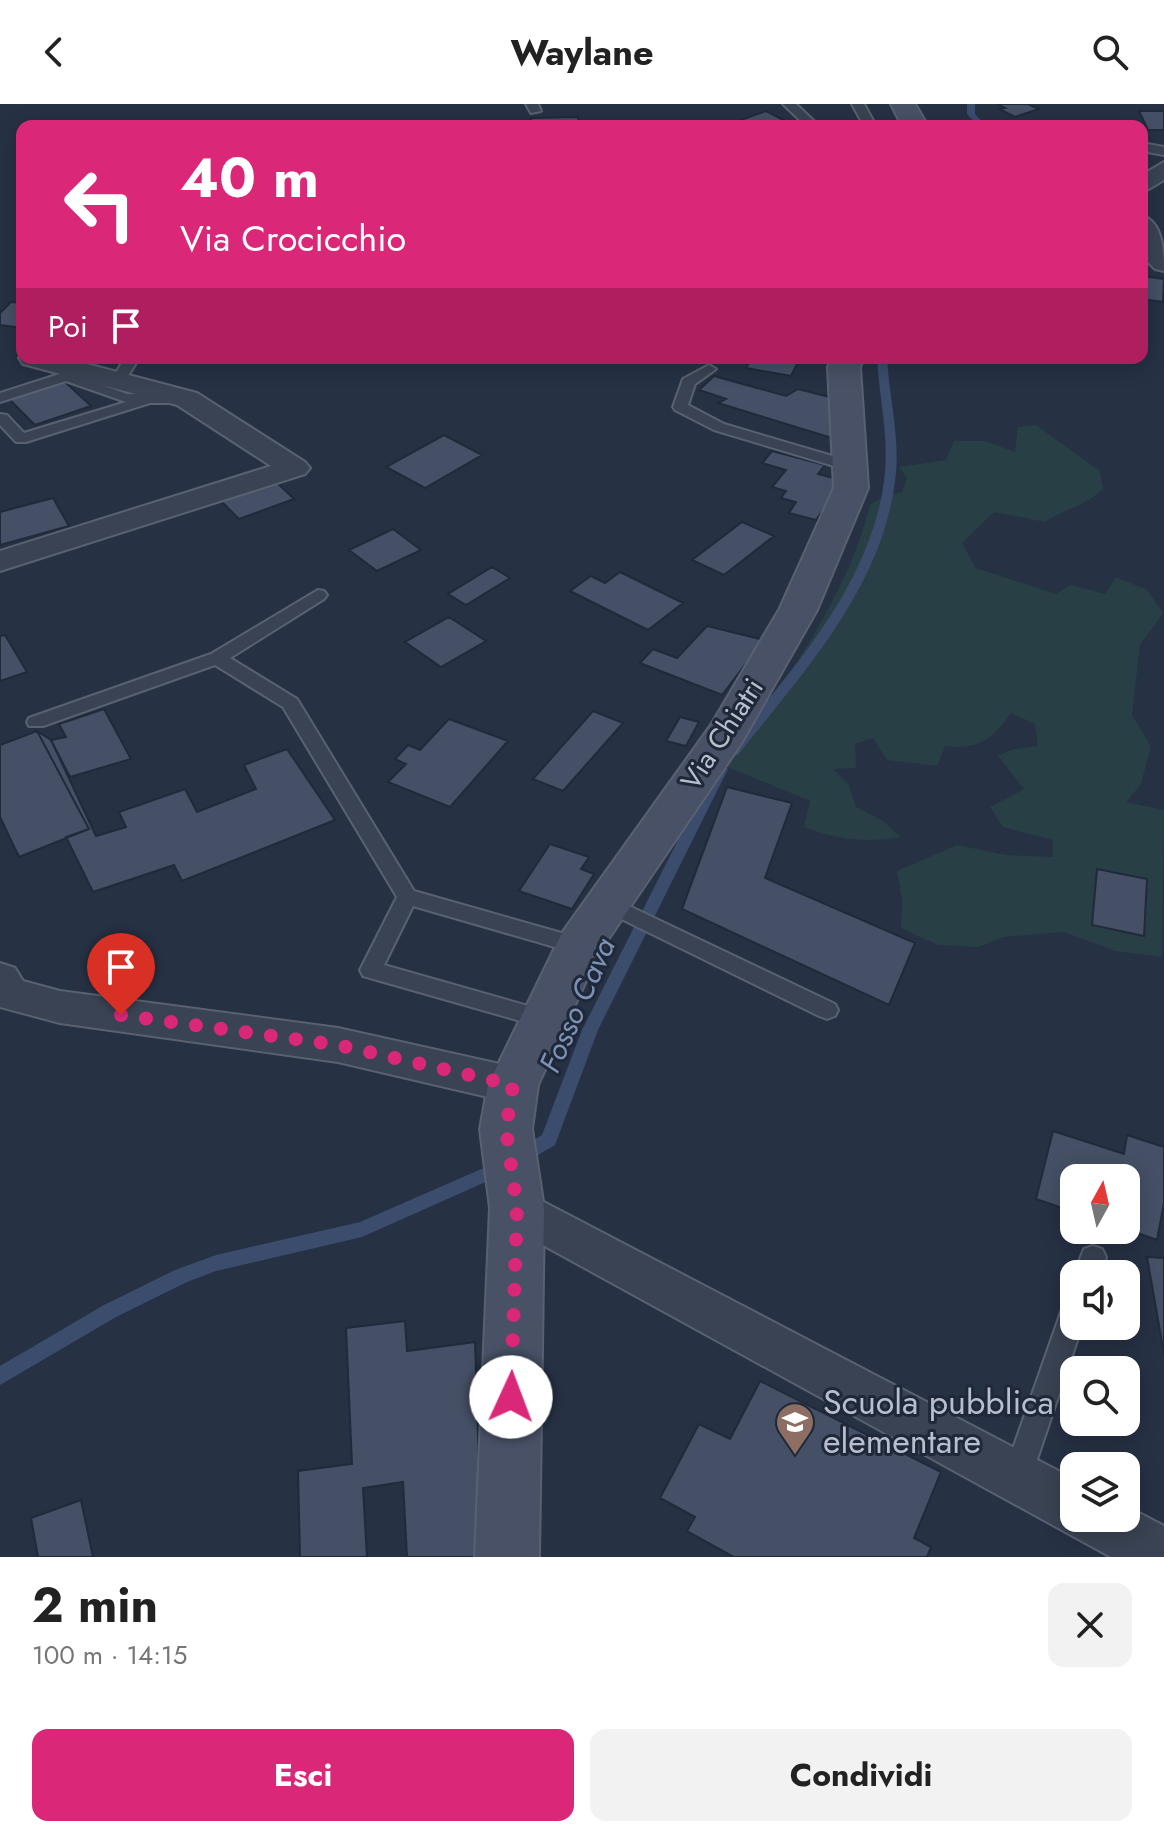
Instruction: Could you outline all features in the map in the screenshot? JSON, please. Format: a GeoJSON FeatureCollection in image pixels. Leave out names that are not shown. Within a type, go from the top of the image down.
{"type":"FeatureCollection","features":[{"type":"Feature","properties":{"kind":"street"},"geometry":{"type":"LineString","coordinates":[[1148,181],[1164,169]]}},
{"type":"Feature","properties":{"kind":"street"},"geometry":{"type":"LineString","coordinates":[[1148,239],[1155,257],[1164,264]]}},
{"type":"Feature","properties":{"kind":"street"},"geometry":{"type":"LineString","coordinates":[[0,561],[295,468],[187,399],[128,370],[80,364]]}},
{"type":"Feature","properties":{"kind":"street","name":"Via Chiatri"},"geometry":{"type":"LineString","coordinates":[[507,1557],[512,1178],[506,1129],[513,1085],[579,946],[616,909],[727,732],[798,610],[851,488],[845,364]]}},
{"type":"Feature","properties":{"kind":"street"},"geometry":{"type":"LineString","coordinates":[[0,979],[9,994],[60,1007],[338,1045],[513,1085]]}},
{"type":"Feature","properties":{"kind":"street"},"geometry":{"type":"LineString","coordinates":[[512,1178],[1060,1500]]}},
{"type":"Feature","properties":{"kind":"street"},"geometry":{"type":"LineString","coordinates":[[1119,1532],[1164,1556]]}},
{"type":"Feature","properties":{"kind":"lane"},"geometry":{"type":"LineString","coordinates":[[789,104],[806,120]]}},
{"type":"Feature","properties":{"kind":"lane"},"geometry":{"type":"LineString","coordinates":[[709,369],[688,382],[680,407],[719,427],[850,466]]}},
{"type":"Feature","properties":{"kind":"lane"},"geometry":{"type":"LineString","coordinates":[[0,398],[66,376],[125,398],[187,399]]}},
{"type":"Feature","properties":{"kind":"lane"},"geometry":{"type":"LineString","coordinates":[[2,418],[21,439],[150,400]]}},
{"type":"Feature","properties":{"kind":"lane"},"geometry":{"type":"LineString","coordinates":[[36,722],[217,658],[318,595]]}},
{"type":"Feature","properties":{"kind":"lane"},"geometry":{"type":"LineString","coordinates":[[217,658],[290,703],[407,897],[579,946]]}},
{"type":"Feature","properties":{"kind":"lane"},"geometry":{"type":"LineString","coordinates":[[407,897],[371,970],[545,1019]]}},
{"type":"Feature","properties":{"kind":"lane"},"geometry":{"type":"LineString","coordinates":[[616,909],[827,1010]]}},
{"type":"Feature","properties":{"kind":"lane"},"geometry":{"type":"LineString","coordinates":[[1017,1477],[1064,1340]]}},
{"type":"Feature","properties":{"kind":"green space"},"geometry":{"type":"Polygon","coordinates":[[[1036,425],[1100,471],[1103,489],[1045,522],[994,512],[962,543],[976,568],[1056,594],[1071,585],[1105,594],[1116,577],[1147,590],[1163,613],[1140,645],[1132,715],[1151,746],[1141,784],[1126,802],[1164,810],[1162,957],[1115,951],[1064,932],[1003,937],[979,947],[938,945],[901,928],[902,900],[897,871],[957,845],[1006,855],[1053,857],[1053,840],[1003,827],[990,807],[1024,789],[998,756],[1014,749],[1038,746],[1035,724],[1011,713],[998,730],[984,741],[967,746],[945,746],[937,766],[887,760],[873,738],[855,744],[856,768],[833,769],[849,785],[856,807],[883,821],[901,837],[852,839],[804,827],[810,801],[725,766],[810,642],[845,576],[870,505],[882,497],[902,492],[907,478],[899,467],[946,460],[954,441],[985,441],[1015,452],[1018,427],[1036,425]]]}},
{"type":"Feature","properties":{"kind":"building"},"geometry":{"type":"Polygon","coordinates":[[[997,104],[1028,104],[1039,109],[1015,117],[999,109],[1005,108],[997,104]]]}},
{"type":"Feature","properties":{"kind":"building"},"geometry":{"type":"Polygon","coordinates":[[[766,111],[783,120],[741,120],[766,111]]]}},
{"type":"Feature","properties":{"kind":"building"},"geometry":{"type":"Polygon","coordinates":[[[1139,111],[1164,111],[1164,130],[1148,130],[1148,120],[1143,120],[1139,111]]]}},
{"type":"Feature","properties":{"kind":"building"},"geometry":{"type":"Polygon","coordinates":[[[578,117],[578,120],[531,120],[578,117]]]}},
{"type":"Feature","properties":{"kind":"building"},"geometry":{"type":"Polygon","coordinates":[[[1148,277],[1164,279],[1163,302],[1148,300],[1148,277]]]}},
{"type":"Feature","properties":{"kind":"building"},"geometry":{"type":"Polygon","coordinates":[[[11,302],[16,302],[16,327],[0,325],[0,313],[11,302]]]}},
{"type":"Feature","properties":{"kind":"building"},"geometry":{"type":"Polygon","coordinates":[[[748,364],[797,364],[791,376],[746,368],[748,364]]]}},
{"type":"Feature","properties":{"kind":"building"},"geometry":{"type":"Polygon","coordinates":[[[714,376],[786,396],[798,389],[841,400],[845,442],[718,403],[726,399],[699,390],[714,376]]]}},
{"type":"Feature","properties":{"kind":"building"},"geometry":{"type":"Polygon","coordinates":[[[64,381],[91,406],[35,425],[9,399],[64,381]]]}},
{"type":"Feature","properties":{"kind":"building"},"geometry":{"type":"Polygon","coordinates":[[[444,435],[482,455],[425,488],[386,467],[444,435]]]}},
{"type":"Feature","properties":{"kind":"building"},"geometry":{"type":"Polygon","coordinates":[[[772,451],[825,465],[818,474],[844,481],[816,520],[789,513],[796,502],[781,498],[786,491],[772,487],[786,470],[762,463],[772,451]]]}},
{"type":"Feature","properties":{"kind":"building"},"geometry":{"type":"Polygon","coordinates":[[[272,478],[294,499],[239,519],[218,498],[272,478]]]}},
{"type":"Feature","properties":{"kind":"building"},"geometry":{"type":"Polygon","coordinates":[[[53,498],[69,526],[0,545],[0,512],[53,498]]]}},
{"type":"Feature","properties":{"kind":"building"},"geometry":{"type":"Polygon","coordinates":[[[742,522],[774,536],[724,575],[692,560],[742,522]]]}},
{"type":"Feature","properties":{"kind":"building"},"geometry":{"type":"Polygon","coordinates":[[[393,529],[421,550],[377,571],[349,550],[393,529]]]}},
{"type":"Feature","properties":{"kind":"building"},"geometry":{"type":"Polygon","coordinates":[[[492,567],[510,578],[466,605],[448,594],[492,567]]]}},
{"type":"Feature","properties":{"kind":"building"},"geometry":{"type":"Polygon","coordinates":[[[620,572],[683,603],[648,630],[570,591],[591,576],[605,583],[620,572]]]}},
{"type":"Feature","properties":{"kind":"building"},"geometry":{"type":"Polygon","coordinates":[[[449,617],[486,641],[441,667],[405,642],[449,617]]]}},
{"type":"Feature","properties":{"kind":"building"},"geometry":{"type":"Polygon","coordinates":[[[707,626],[764,640],[722,695],[640,663],[653,649],[677,658],[707,626]]]}},
{"type":"Feature","properties":{"kind":"building"},"geometry":{"type":"Polygon","coordinates":[[[5,635],[27,672],[0,681],[0,636],[5,635]]]}},
{"type":"Feature","properties":{"kind":"building"},"geometry":{"type":"Polygon","coordinates":[[[104,709],[131,759],[70,777],[51,740],[66,737],[59,724],[104,709]]]}},
{"type":"Feature","properties":{"kind":"building"},"geometry":{"type":"Polygon","coordinates":[[[593,711],[623,723],[563,791],[533,779],[593,711]]]}},
{"type":"Feature","properties":{"kind":"building"},"geometry":{"type":"Polygon","coordinates":[[[680,717],[699,722],[686,746],[666,741],[680,717]]]}},
{"type":"Feature","properties":{"kind":"building"},"geometry":{"type":"Polygon","coordinates":[[[449,719],[508,741],[450,807],[388,782],[406,764],[395,759],[408,745],[420,750],[449,719]]]}},
{"type":"Feature","properties":{"kind":"building"},"geometry":{"type":"Polygon","coordinates":[[[37,731],[89,829],[19,857],[0,817],[0,745],[37,731]]]}},
{"type":"Feature","properties":{"kind":"building"},"geometry":{"type":"Polygon","coordinates":[[[37,731],[51,740],[96,836],[126,827],[119,812],[185,789],[197,812],[256,789],[244,765],[287,749],[335,820],[182,881],[174,865],[93,892],[66,837],[89,829],[37,731]]]}},
{"type":"Feature","properties":{"kind":"building"},"geometry":{"type":"Polygon","coordinates":[[[727,787],[792,803],[765,878],[915,943],[889,1005],[682,909],[727,787]]]}},
{"type":"Feature","properties":{"kind":"building"},"geometry":{"type":"Polygon","coordinates":[[[550,844],[589,857],[581,869],[594,874],[572,909],[519,891],[550,844]]]}},
{"type":"Feature","properties":{"kind":"building"},"geometry":{"type":"Polygon","coordinates":[[[1097,869],[1147,879],[1144,936],[1092,925],[1097,869]]]}},
{"type":"Feature","properties":{"kind":"building"},"geometry":{"type":"Polygon","coordinates":[[[1053,1131],[1124,1154],[1127,1135],[1164,1147],[1164,1203],[1157,1240],[1140,1234],[1140,1164],[1060,1164],[1060,1207],[1036,1199],[1053,1131]]]}},
{"type":"Feature","properties":{"kind":"building"},"geometry":{"type":"Polygon","coordinates":[[[1147,1257],[1164,1258],[1164,1354],[1147,1257]]]}},
{"type":"Feature","properties":{"kind":"building"},"geometry":{"type":"Polygon","coordinates":[[[405,1321],[407,1351],[475,1342],[482,1557],[407,1557],[403,1482],[363,1488],[367,1557],[300,1557],[298,1471],[352,1464],[346,1328],[405,1321]]]}},
{"type":"Feature","properties":{"kind":"building","name":"Scuola pubblica elementare"},"geometry":{"type":"Polygon","coordinates":[[[760,1381],[941,1472],[914,1538],[931,1547],[927,1557],[734,1557],[687,1531],[695,1517],[660,1498],[699,1424],[730,1439],[760,1381]]]}},
{"type":"Feature","properties":{"kind":"building"},"geometry":{"type":"Polygon","coordinates":[[[81,1500],[93,1557],[38,1557],[31,1518],[81,1500]]]}},
{"type":"Feature","properties":{"kind":"waterway","name":"Fosso Cava"},"geometry":{"type":"LineString","coordinates":[[971,104],[971,114],[976,120]]}},
{"type":"Feature","properties":{"kind":"waterway","name":"Fosso Cava"},"geometry":{"type":"LineString","coordinates":[[733,752],[830,625],[870,554],[883,518],[890,480],[891,450],[882,364]]}},
{"type":"Feature","properties":{"kind":"waterway","name":"Fosso Cava"},"geometry":{"type":"LineString","coordinates":[[520,1157],[549,1140],[590,1030],[721,769]]}},
{"type":"Feature","properties":{"kind":"waterway","name":"Fosso Cava"},"geometry":{"type":"LineString","coordinates":[[0,1376],[110,1311],[181,1276],[216,1263],[362,1229],[502,1167]]}},
{"type":"Feature","properties":{"kind":"place","name":"Scuola pubblica elementare"},"geometry":{"type":"Point","coordinates":[795,1456]}},
{"type":"Feature","properties":{"kind":"route"},"geometry":{"type":"LineString","coordinates":[[121,1015],[338,1045],[513,1085],[506,1129],[517,1208],[511,1397]]}}]}
